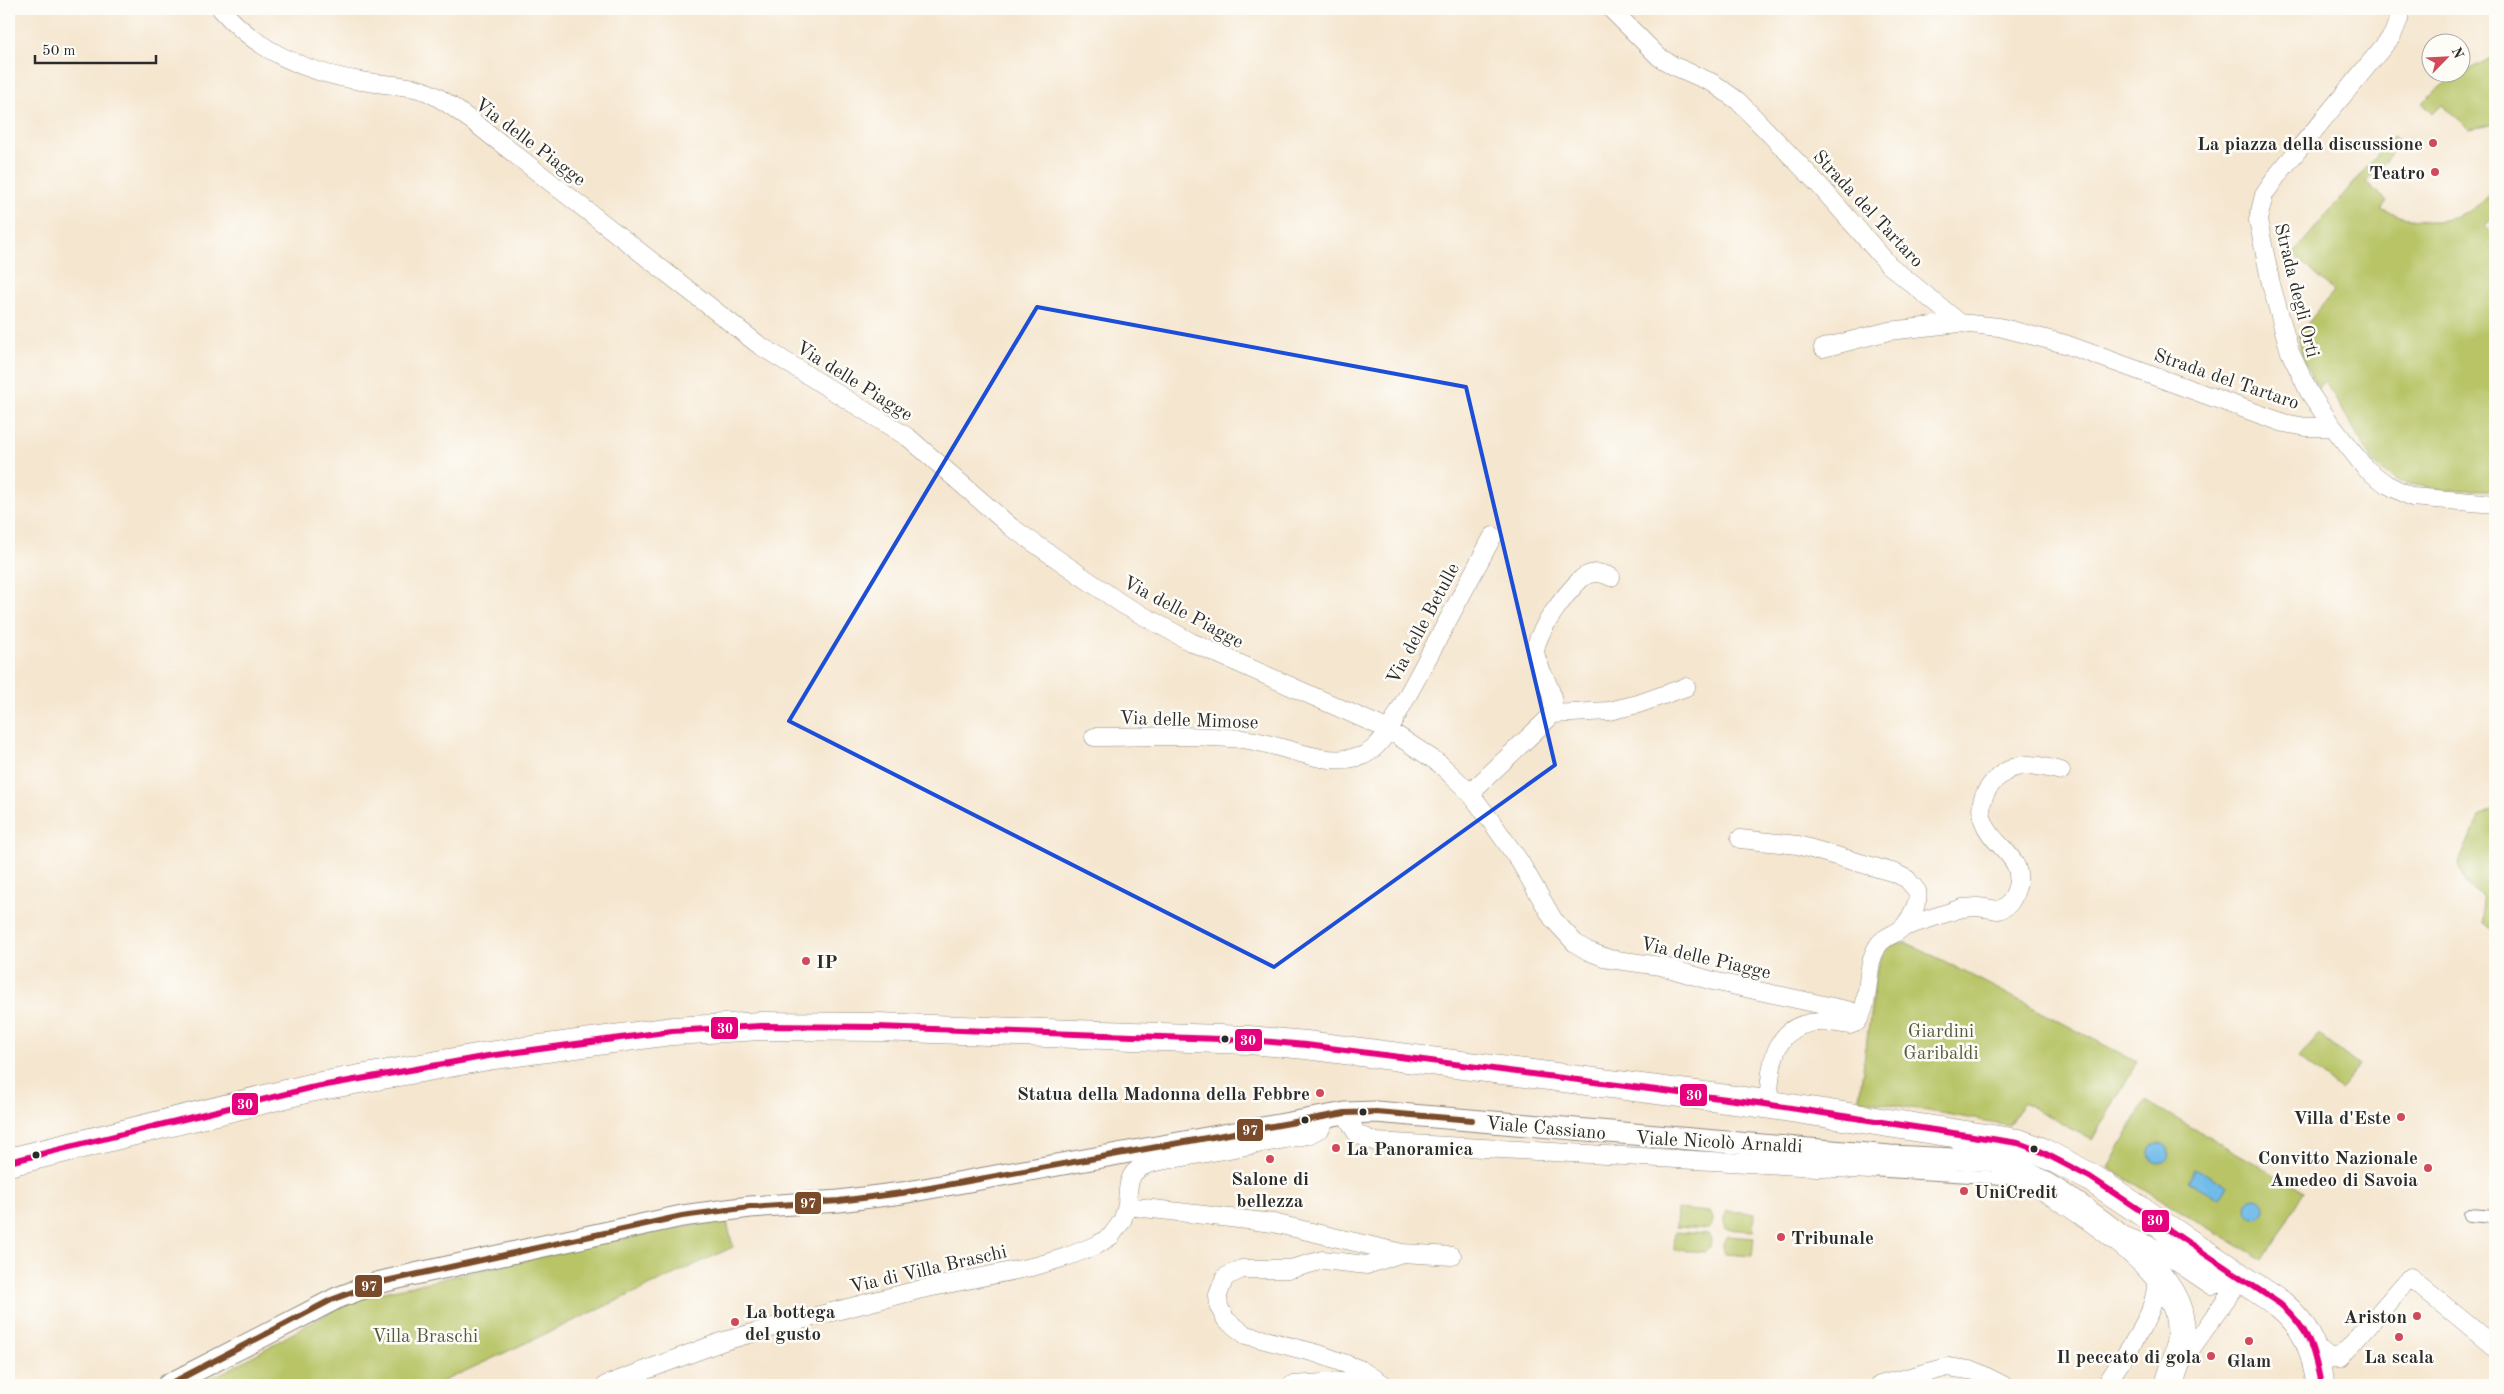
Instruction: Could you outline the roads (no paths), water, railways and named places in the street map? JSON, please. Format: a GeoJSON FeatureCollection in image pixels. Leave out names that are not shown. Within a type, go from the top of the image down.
{"type":"FeatureCollection","features":[{"type":"Feature","properties":{"kind":"main road"},"geometry":{"type":"LineString","coordinates":[[9,1162],[310,1088],[377,1075],[572,1044],[672,1031],[761,1026],[877,1027],[1269,1042],[1763,1104],[2018,1143],[2080,1171],[2286,1309],[2303,1328],[2310,1342],[2321,1385]]}},
{"type":"Feature","properties":{"kind":"main road"},"geometry":{"type":"LineString","coordinates":[[1948,1132],[2004,1162],[2110,1231],[2164,1297],[2180,1348],[2170,1381]]}},
{"type":"Feature","properties":{"kind":"main road"},"geometry":{"type":"LineString","coordinates":[[2004,1162],[2080,1171]]}},
{"type":"Feature","properties":{"kind":"main road"},"geometry":{"type":"LineString","coordinates":[[2080,1171],[2087,1215]]}},
{"type":"Feature","properties":{"kind":"street","name":"Via delle Piagge"},"geometry":{"type":"LineString","coordinates":[[221,9],[244,33],[263,47],[284,58],[344,78],[418,89],[437,97],[472,120],[760,345],[909,438],[1011,527],[1122,604],[1191,642],[1389,730],[1440,764],[1470,794],[1514,853],[1558,926],[1575,943],[1588,951],[1609,959],[1656,965],[1713,981],[1848,1010],[1855,1014],[1857,1022]]}},
{"type":"Feature","properties":{"kind":"street","name":"Strada del Tartaro"},"geometry":{"type":"LineString","coordinates":[[1611,9],[1659,57],[1674,66],[1713,83],[1738,101],[1819,185],[1883,259],[1960,324],[1999,327],[2065,344],[2284,423],[2306,427],[2332,427]]}},
{"type":"Feature","properties":{"kind":"street","name":"Strada degli Orti"},"geometry":{"type":"LineString","coordinates":[[2400,9],[2399,18],[2392,36],[2278,173],[2264,196],[2258,220],[2267,269],[2292,359],[2309,392],[2332,427],[2368,472],[2403,494],[2412,497],[2495,504]]}},
{"type":"Feature","properties":{"kind":"street"},"geometry":{"type":"LineString","coordinates":[[1823,348],[1889,331],[1960,324]]}},
{"type":"Feature","properties":{"kind":"street","name":"Via delle Betulle"},"geometry":{"type":"LineString","coordinates":[[1389,730],[1493,536]]}},
{"type":"Feature","properties":{"kind":"street"},"geometry":{"type":"LineString","coordinates":[[1553,714],[1552,692],[1536,656],[1537,640],[1551,618],[1582,578],[1593,573],[1611,577]]}},
{"type":"Feature","properties":{"kind":"street"},"geometry":{"type":"LineString","coordinates":[[1470,794],[1553,714],[1609,710],[1638,704],[1686,687]]}},
{"type":"Feature","properties":{"kind":"street","name":"Via delle Mimose"},"geometry":{"type":"LineString","coordinates":[[1094,737],[1241,738],[1336,760],[1357,758],[1369,752],[1389,730]]}},
{"type":"Feature","properties":{"kind":"street"},"geometry":{"type":"LineString","coordinates":[[1763,1104],[1772,1060],[1784,1036],[1793,1030],[1812,1023],[1827,1022],[1850,1025],[1857,1022],[1864,1006],[1876,949],[1886,937],[1904,927],[1956,909],[1978,907],[1998,910],[2010,902],[2018,882],[2018,870],[2013,858],[1992,837],[1986,826],[1981,813],[1984,796],[1999,777],[2015,768],[2031,766],[2061,771]]}},
{"type":"Feature","properties":{"kind":"street"},"geometry":{"type":"LineString","coordinates":[[1740,839],[1798,845],[1900,875],[1911,883],[1919,895],[1904,927]]}},
{"type":"Feature","properties":{"kind":"street","name":"Viale Cassiano"},"geometry":{"type":"LineString","coordinates":[[168,1385],[337,1298],[377,1283],[415,1274],[682,1216],[750,1207],[839,1201],[902,1193],[1336,1114],[1376,1112],[1890,1156],[2004,1162]]}},
{"type":"Feature","properties":{"kind":"street"},"geometry":{"type":"LineString","coordinates":[[1336,1114],[1322,1128],[1308,1135],[1156,1162],[1140,1167],[1129,1181],[1127,1206],[1273,1223],[1402,1253],[1452,1256]]}},
{"type":"Feature","properties":{"kind":"street","name":"Viale Nicolò Arnaldi"},"geometry":{"type":"LineString","coordinates":[[1336,1114],[1358,1134],[1376,1142],[1870,1170]]}},
{"type":"Feature","properties":{"kind":"street"},"geometry":{"type":"LineString","coordinates":[[1870,1170],[1890,1156]]}},
{"type":"Feature","properties":{"kind":"street"},"geometry":{"type":"LineString","coordinates":[[1870,1170],[2033,1180]]}},
{"type":"Feature","properties":{"kind":"street","name":"Via di Villa Braschi"},"geometry":{"type":"LineString","coordinates":[[606,1385],[721,1342],[777,1326],[918,1290],[1036,1266],[1066,1257],[1097,1245],[1111,1236],[1122,1221],[1127,1206]]}},
{"type":"Feature","properties":{"kind":"street"},"geometry":{"type":"LineString","coordinates":[[2470,1215],[2495,1217]]}},
{"type":"Feature","properties":{"kind":"street"},"geometry":{"type":"LineString","coordinates":[[2110,1231],[2156,1248],[2211,1285],[2234,1274]]}},
{"type":"Feature","properties":{"kind":"street"},"geometry":{"type":"LineString","coordinates":[[1385,1385],[1359,1369],[1319,1354],[1246,1335],[1230,1324],[1224,1317],[1220,1307],[1218,1292],[1226,1278],[1242,1268],[1285,1270],[1323,1260],[1367,1264],[1402,1253]]}},
{"type":"Feature","properties":{"kind":"street"},"geometry":{"type":"LineString","coordinates":[[2170,1381],[2210,1323],[2234,1274]]}},
{"type":"Feature","properties":{"kind":"street"},"geometry":{"type":"LineString","coordinates":[[2310,1342],[2329,1358],[2340,1358],[2410,1277],[2495,1347]]}},
{"type":"Feature","properties":{"kind":"street"},"geometry":{"type":"LineString","coordinates":[[2106,1385],[2164,1297]]}},
{"type":"Feature","properties":{"kind":"street"},"geometry":{"type":"LineString","coordinates":[[1880,1385],[1931,1370],[1957,1367],[1975,1371],[2003,1385]]}},
{"type":"Feature","properties":{"kind":"street"},"geometry":{"type":"LineString","coordinates":[[1292,1385],[1340,1382],[1370,1385]]}},
{"type":"Feature","properties":{"kind":"water"},"geometry":{"type":"Polygon","coordinates":[[[2159,1143],[2166,1146],[2169,1153],[2166,1160],[2159,1163],[2152,1160],[2149,1153],[2152,1146],[2159,1143]]]}},
{"type":"Feature","properties":{"kind":"water"},"geometry":{"type":"Polygon","coordinates":[[[2195,1168],[2228,1186],[2220,1199],[2188,1181],[2195,1168]]]}},
{"type":"Feature","properties":{"kind":"water"},"geometry":{"type":"Polygon","coordinates":[[[2255,1198],[2262,1201],[2265,1208],[2262,1215],[2255,1218],[2248,1215],[2245,1208],[2248,1201],[2255,1198]]]}},
{"type":"Feature","properties":{"kind":"place","name":"La piazza della discussione"},"geometry":{"type":"Point","coordinates":[2433,143]}},
{"type":"Feature","properties":{"kind":"place","name":"Teatro"},"geometry":{"type":"Point","coordinates":[2435,172]}},
{"type":"Feature","properties":{"kind":"place","name":"IP"},"geometry":{"type":"Point","coordinates":[806,961]}},
{"type":"Feature","properties":{"kind":"place","name":"Statua della Madonna della Febbre"},"geometry":{"type":"Point","coordinates":[1320,1093]}},
{"type":"Feature","properties":{"kind":"place","name":"Villa d'Este"},"geometry":{"type":"Point","coordinates":[2401,1117]}},
{"type":"Feature","properties":{"kind":"place","name":"La Panoramica"},"geometry":{"type":"Point","coordinates":[1336,1148]}},
{"type":"Feature","properties":{"kind":"place","name":"Salone di bellezza"},"geometry":{"type":"Point","coordinates":[1270,1159]}},
{"type":"Feature","properties":{"kind":"place","name":"Convitto Nazionale Amedeo di Savoia"},"geometry":{"type":"Point","coordinates":[2428,1168]}},
{"type":"Feature","properties":{"kind":"place","name":"UniCredit"},"geometry":{"type":"Point","coordinates":[1964,1191]}},
{"type":"Feature","properties":{"kind":"place","name":"Tribunale"},"geometry":{"type":"Point","coordinates":[1781,1237]}},
{"type":"Feature","properties":{"kind":"place","name":"Ariston"},"geometry":{"type":"Point","coordinates":[2417,1316]}},
{"type":"Feature","properties":{"kind":"place","name":"La bottega del gusto"},"geometry":{"type":"Point","coordinates":[735,1322]}},
{"type":"Feature","properties":{"kind":"place","name":"La scala"},"geometry":{"type":"Point","coordinates":[2399,1337]}},
{"type":"Feature","properties":{"kind":"place","name":"Glam"},"geometry":{"type":"Point","coordinates":[2249,1341]}},
{"type":"Feature","properties":{"kind":"place","name":"Il peccato di gola"},"geometry":{"type":"Point","coordinates":[2211,1356]}},
{"type":"Feature","properties":{"kind":"park label","name":"Giardini Garibaldi"},"geometry":{"type":"Point","coordinates":[1941,1041]}},
{"type":"Feature","properties":{"kind":"park label","name":"Villa Braschi"},"geometry":{"type":"Point","coordinates":[425,1335]}}]}
